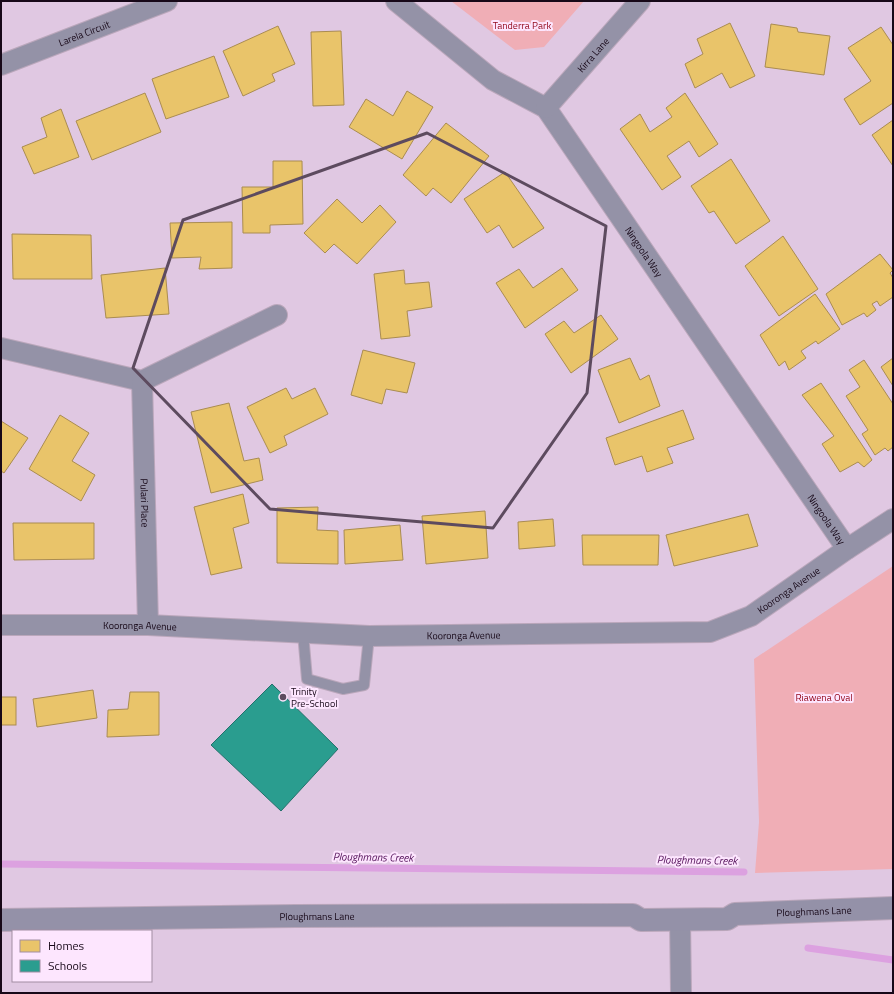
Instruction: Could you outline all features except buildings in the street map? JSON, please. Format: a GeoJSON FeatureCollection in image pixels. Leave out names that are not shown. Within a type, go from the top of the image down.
{"type":"FeatureCollection","features":[{"type":"Feature","properties":{"kind":"street","name":"Larela Circuit"},"geometry":{"type":"LineString","coordinates":[[1,65],[167,1]]}},
{"type":"Feature","properties":{"kind":"street","name":"Ningoola Way"},"geometry":{"type":"LineString","coordinates":[[396,1],[493,80],[546,108],[847,549]]}},
{"type":"Feature","properties":{"kind":"street","name":"Kirra Lane"},"geometry":{"type":"LineString","coordinates":[[546,108],[640,1]]}},
{"type":"Feature","properties":{"kind":"street"},"geometry":{"type":"LineString","coordinates":[[1,348],[142,381],[277,315]]}},
{"type":"Feature","properties":{"kind":"street","name":"Pulari Place"},"geometry":{"type":"LineString","coordinates":[[142,381],[148,625]]}},
{"type":"Feature","properties":{"kind":"street","name":"Kooronga Avenue"},"geometry":{"type":"LineString","coordinates":[[1,625],[148,625],[369,636],[710,632],[751,616],[893,519]]}},
{"type":"Feature","properties":{"kind":"street","name":"Ploughmans Lane"},"geometry":{"type":"LineString","coordinates":[[632,915],[640,910],[727,908],[735,914]]}},
{"type":"Feature","properties":{"kind":"street","name":"Ploughmans Lane"},"geometry":{"type":"LineString","coordinates":[[1,920],[296,916],[632,915],[641,920],[727,919],[735,914],[893,908]]}},
{"type":"Feature","properties":{"kind":"street"},"geometry":{"type":"LineString","coordinates":[[680,919],[681,993]]}},
{"type":"Feature","properties":{"kind":"lane"},"geometry":{"type":"LineString","coordinates":[[303,633],[307,678],[343,689],[364,684],[369,636]]}},
{"type":"Feature","properties":{"kind":"highlighted area"},"geometry":{"type":"Polygon","coordinates":[[[427,133],[606,226],[587,393],[493,528],[270,509],[133,368],[183,220],[427,133]]]}},
{"type":"Feature","properties":{"kind":"green space","name":"Tanderra Park"},"geometry":{"type":"Polygon","coordinates":[[[451,1],[584,1],[544,47],[515,50],[451,1]]]}},
{"type":"Feature","properties":{"kind":"green space","name":"Riawena Oval"},"geometry":{"type":"Polygon","coordinates":[[[893,566],[893,869],[755,873],[759,822],[754,659],[893,566]]]}},
{"type":"Feature","properties":{"kind":"waterway","name":"Ploughmans Creek"},"geometry":{"type":"LineString","coordinates":[[1,864],[744,872]]}},
{"type":"Feature","properties":{"kind":"waterway","name":"Ploughmans Creek"},"geometry":{"type":"LineString","coordinates":[[808,948],[893,960]]}},
{"type":"Feature","properties":{"kind":"place","name":"Trinity Pre-School"},"geometry":{"type":"Point","coordinates":[283,697]}}]}
